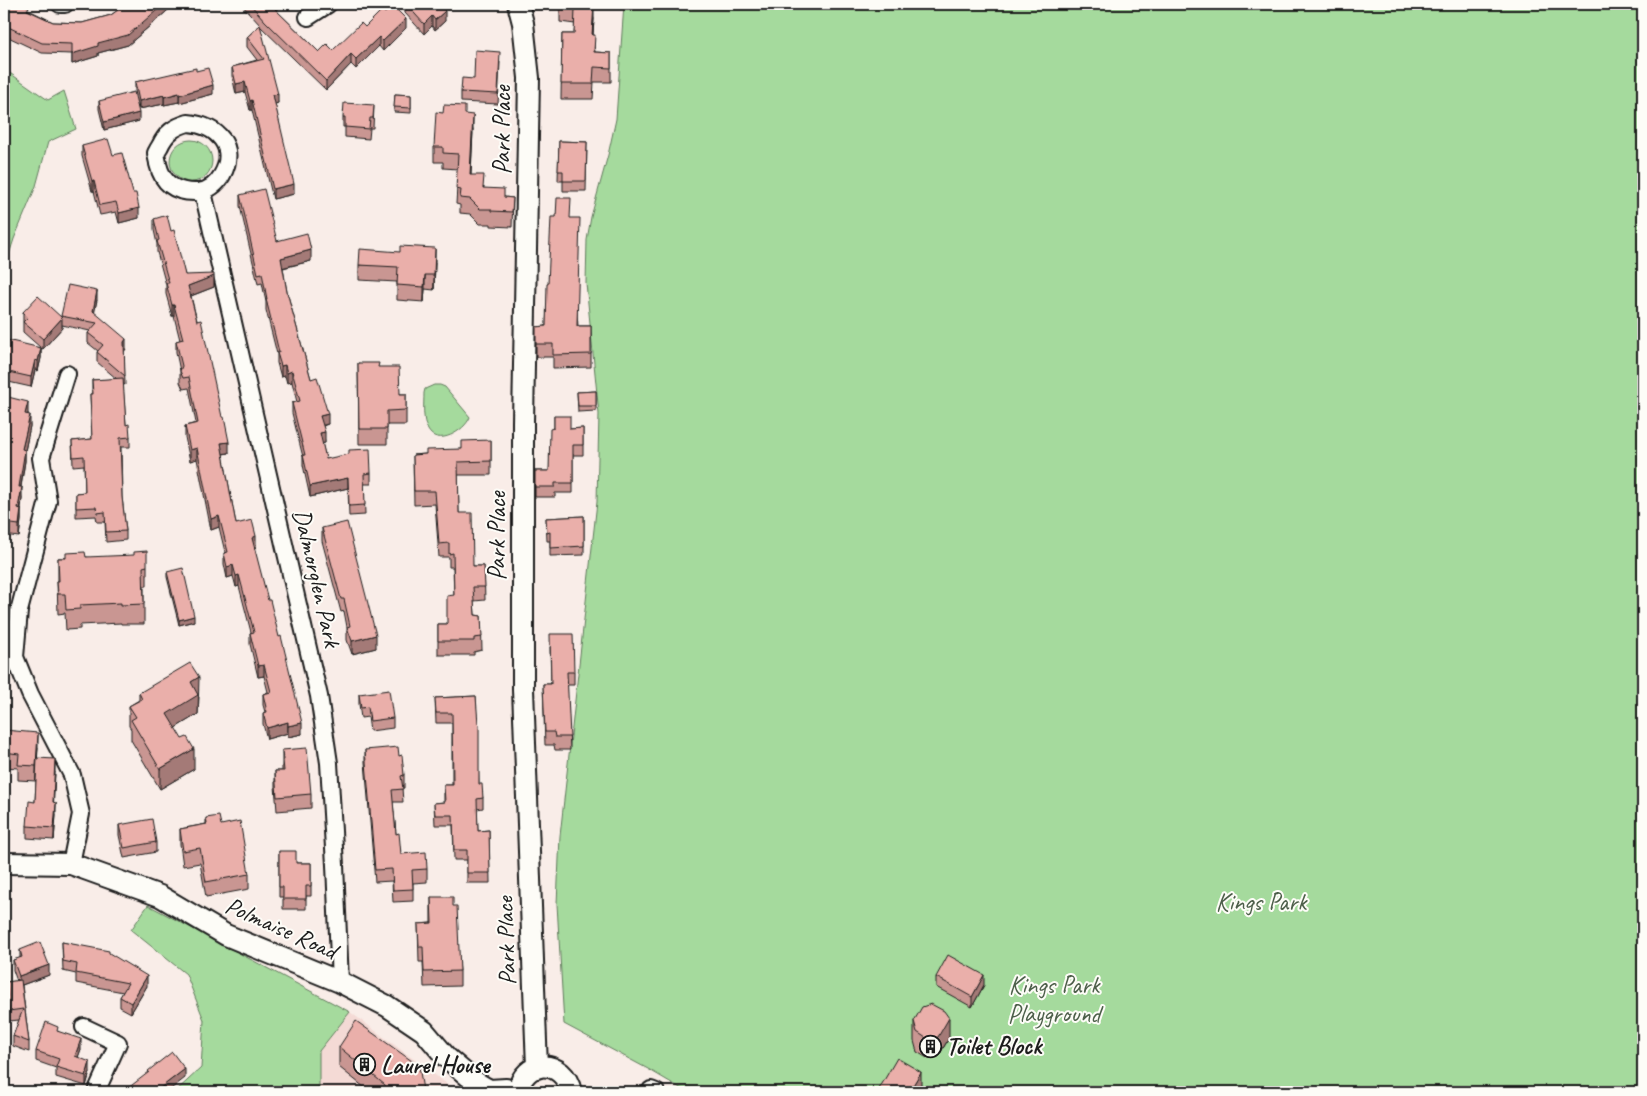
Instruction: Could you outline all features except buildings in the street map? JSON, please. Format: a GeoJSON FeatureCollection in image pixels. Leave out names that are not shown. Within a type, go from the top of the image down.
{"type":"FeatureCollection","features":[{"type":"Feature","properties":{"kind":"street"},"geometry":{"type":"LineString","coordinates":[[60,4],[65,4]]}},
{"type":"Feature","properties":{"kind":"street"},"geometry":{"type":"LineString","coordinates":[[308,17],[328,4]]}},
{"type":"Feature","properties":{"kind":"street","name":"Park Place"},"geometry":{"type":"LineString","coordinates":[[518,4],[523,23],[529,78],[523,422],[523,689],[536,1068]]}},
{"type":"Feature","properties":{"kind":"street"},"geometry":{"type":"LineString","coordinates":[[188,123],[200,124],[218,134],[224,144],[227,156],[226,168],[218,182],[204,192],[186,193],[174,189],[160,172],[156,153],[165,136],[178,126],[188,123]]}},
{"type":"Feature","properties":{"kind":"street","name":"Dalmorglen Park"},"geometry":{"type":"LineString","coordinates":[[204,192],[319,696],[328,763],[340,982]]}},
{"type":"Feature","properties":{"kind":"street"},"geometry":{"type":"LineString","coordinates":[[67,374],[41,458],[48,501],[19,611],[16,657],[30,694],[72,775],[81,814],[71,864]]}},
{"type":"Feature","properties":{"kind":"street","name":"Polmaise Road"},"geometry":{"type":"LineString","coordinates":[[4,863],[71,864],[160,896],[226,935],[340,982],[387,1006],[424,1031],[446,1058],[474,1081],[490,1090],[506,1089],[512,1092]]}},
{"type":"Feature","properties":{"kind":"street"},"geometry":{"type":"LineString","coordinates":[[84,1027],[118,1043],[96,1092]]}},
{"type":"Feature","properties":{"kind":"street"},"geometry":{"type":"LineString","coordinates":[[518,1092],[522,1080],[528,1072],[544,1066],[558,1070],[568,1080],[572,1092]]}},
{"type":"Feature","properties":{"kind":"shaded area"},"geometry":{"type":"Polygon","coordinates":[[[350,1012],[458,1092],[319,1092],[319,1051],[350,1012]]]}},
{"type":"Feature","properties":{"kind":"green space"},"geometry":{"type":"Polygon","coordinates":[[[624,4],[1643,4],[1643,1092],[687,1092],[564,1024],[557,904],[560,836],[597,502],[599,414],[586,283],[587,240],[616,119],[624,4]]]}},
{"type":"Feature","properties":{"kind":"green space"},"geometry":{"type":"Polygon","coordinates":[[[4,69],[48,100],[64,91],[76,129],[48,142],[36,186],[14,239],[4,270],[4,69]]]}},
{"type":"Feature","properties":{"kind":"green space"},"geometry":{"type":"Polygon","coordinates":[[[191,140],[206,146],[212,161],[206,176],[191,182],[176,176],[170,161],[176,146],[191,140]]]}},
{"type":"Feature","properties":{"kind":"green space"},"geometry":{"type":"Polygon","coordinates":[[[434,385],[445,387],[470,417],[457,432],[444,437],[432,435],[425,422],[424,393],[425,389],[434,385]]]}},
{"type":"Feature","properties":{"kind":"green space"},"geometry":{"type":"Polygon","coordinates":[[[148,905],[350,1012],[319,1051],[319,1092],[175,1092],[201,1068],[204,1020],[186,974],[131,930],[148,905]]]}},
{"type":"Feature","properties":{"kind":"place","name":"Toilet Block"},"geometry":{"type":"Point","coordinates":[930,1046]}},
{"type":"Feature","properties":{"kind":"place","name":"Laurel House"},"geometry":{"type":"Point","coordinates":[365,1065]}},
{"type":"Feature","properties":{"kind":"park label","name":"Kings Park"},"geometry":{"type":"Point","coordinates":[1261,902]}},
{"type":"Feature","properties":{"kind":"park label","name":"Kings Park Playground"},"geometry":{"type":"Point","coordinates":[1054,1000]}}]}
